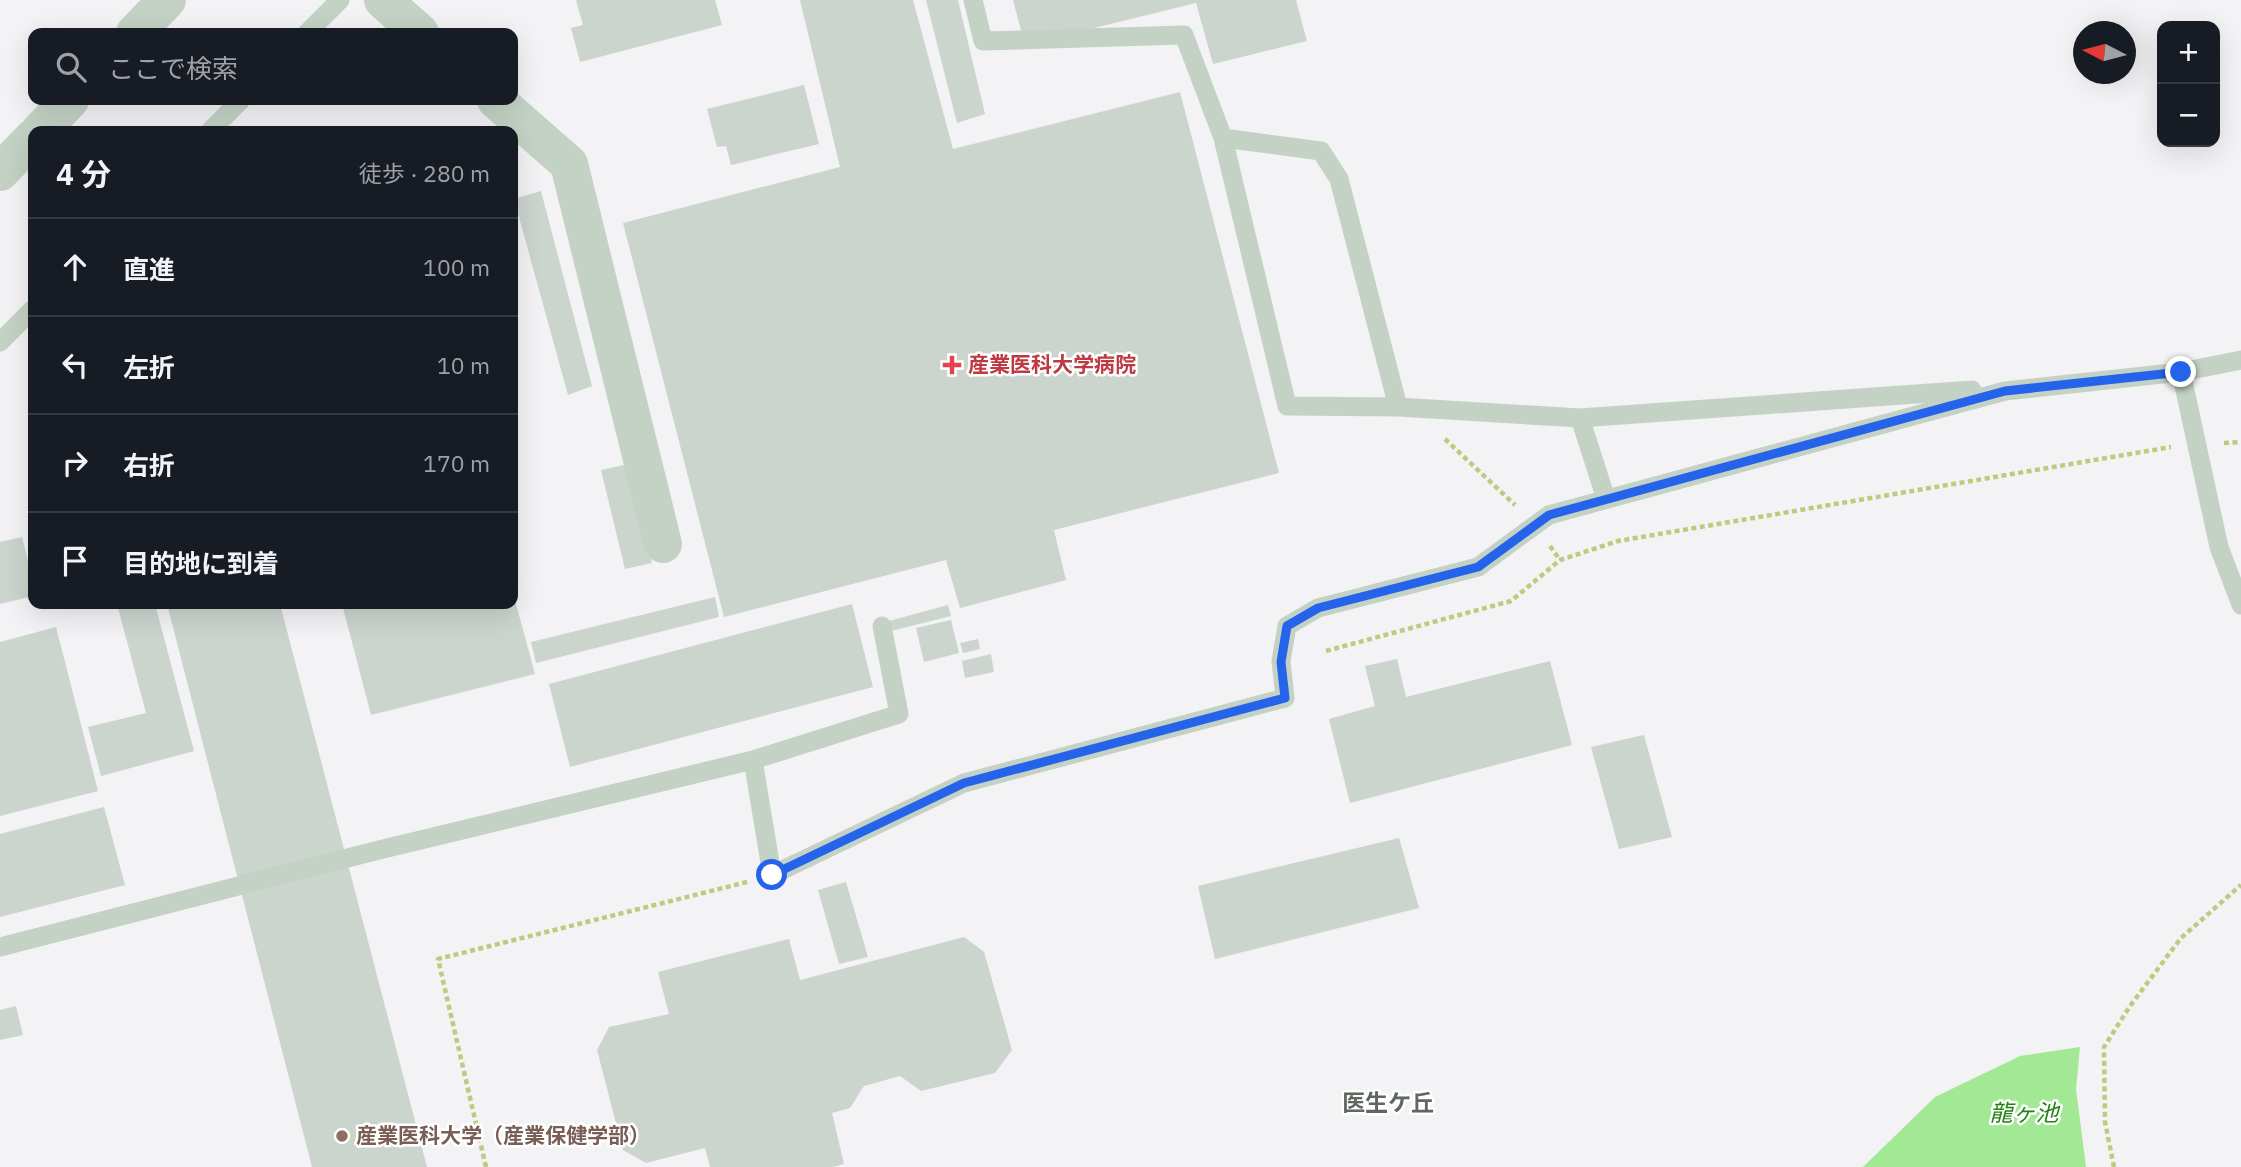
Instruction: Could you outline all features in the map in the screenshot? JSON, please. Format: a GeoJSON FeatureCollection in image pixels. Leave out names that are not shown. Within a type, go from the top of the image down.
{"type":"FeatureCollection","features":[{"type":"Feature","properties":{"kind":"street"},"geometry":{"type":"LineString","coordinates":[[140,28],[167,0]]}},
{"type":"Feature","properties":{"kind":"street"},"geometry":{"type":"LineString","coordinates":[[383,0],[414,28]]}},
{"type":"Feature","properties":{"kind":"street"},"geometry":{"type":"LineString","coordinates":[[45,126],[65,105]]}},
{"type":"Feature","properties":{"kind":"street"},"geometry":{"type":"LineString","coordinates":[[502,105],[569,164],[663,544]]}},
{"type":"Feature","properties":{"kind":"street"},"geometry":{"type":"LineString","coordinates":[[0,172],[28,143]]}},
{"type":"Feature","properties":{"kind":"lane"},"geometry":{"type":"LineString","coordinates":[[312,28],[340,0]]}},
{"type":"Feature","properties":{"kind":"lane"},"geometry":{"type":"LineString","coordinates":[[973,0],[983,41],[1184,35],[1223,138],[1287,406],[1398,407],[1580,418],[1977,390],[2005,391],[2181,372],[2241,360]]}},
{"type":"Feature","properties":{"kind":"lane"},"geometry":{"type":"LineString","coordinates":[[215,126],[236,105]]}},
{"type":"Feature","properties":{"kind":"lane"},"geometry":{"type":"LineString","coordinates":[[1223,138],[1321,151],[1339,179],[1398,407]]}},
{"type":"Feature","properties":{"kind":"lane"},"geometry":{"type":"LineString","coordinates":[[0,342],[28,314]]}},
{"type":"Feature","properties":{"kind":"lane"},"geometry":{"type":"LineString","coordinates":[[2181,372],[2219,547],[2241,605]]}},
{"type":"Feature","properties":{"kind":"lane"},"geometry":{"type":"LineString","coordinates":[[753,760],[772,875],[964,783],[1285,698],[1281,662],[1287,626],[1318,608],[1478,567],[1549,515],[2005,391]]}},
{"type":"Feature","properties":{"kind":"lane"},"geometry":{"type":"LineString","coordinates":[[1580,418],[1606,499]]}},
{"type":"Feature","properties":{"kind":"lane"},"geometry":{"type":"LineString","coordinates":[[0,947],[365,854],[753,760],[899,714],[882,626]]}},
{"type":"Feature","properties":{"kind":"path"},"geometry":{"type":"LineString","coordinates":[[1441,435],[1535,525],[1560,559]]}},
{"type":"Feature","properties":{"kind":"path"},"geometry":{"type":"LineString","coordinates":[[1326,651],[1511,601],[1560,559],[1618,541],[2197,443],[2241,442]]}},
{"type":"Feature","properties":{"kind":"path"},"geometry":{"type":"LineString","coordinates":[[486,1167],[439,959],[772,875]]}},
{"type":"Feature","properties":{"kind":"path"},"geometry":{"type":"LineString","coordinates":[[2114,1167],[2105,1122],[2104,1047],[2130,1006],[2181,938],[2241,886]]}},
{"type":"Feature","properties":{"kind":"water","name":"龍ヶ池"},"geometry":{"type":"Polygon","coordinates":[[[2080,1047],[2076,1089],[2086,1167],[1863,1167],[1935,1097],[2020,1056],[2080,1047]]]}},
{"type":"Feature","properties":{"kind":"building"},"geometry":{"type":"Polygon","coordinates":[[[576,0],[715,0],[722,25],[580,62],[571,28],[583,25],[576,0]]]}},
{"type":"Feature","properties":{"kind":"building"},"geometry":{"type":"Polygon","coordinates":[[[800,0],[913,0],[953,149],[1180,92],[1279,473],[1054,530],[1066,580],[960,608],[946,560],[724,617],[623,223],[840,167],[800,0]]]}},
{"type":"Feature","properties":{"kind":"building"},"geometry":{"type":"Polygon","coordinates":[[[926,0],[958,0],[985,114],[957,123],[926,0]]]}},
{"type":"Feature","properties":{"kind":"building"},"geometry":{"type":"Polygon","coordinates":[[[1013,0],[1296,0],[1307,41],[1213,64],[1196,3],[1025,45],[1013,0]]]}},
{"type":"Feature","properties":{"kind":"building"},"geometry":{"type":"Polygon","coordinates":[[[804,85],[819,144],[731,165],[726,146],[717,147],[707,109],[804,85]]]}},
{"type":"Feature","properties":{"kind":"building"},"geometry":{"type":"Polygon","coordinates":[[[541,191],[592,386],[568,395],[518,214],[518,198],[541,191]]]}},
{"type":"Feature","properties":{"kind":"building"},"geometry":{"type":"Polygon","coordinates":[[[628,464],[652,563],[625,569],[601,470],[628,464]]]}},
{"type":"Feature","properties":{"kind":"building"},"geometry":{"type":"Polygon","coordinates":[[[22,537],[28,561],[28,597],[0,604],[0,542],[22,537]]]}},
{"type":"Feature","properties":{"kind":"building"},"geometry":{"type":"Polygon","coordinates":[[[715,597],[719,617],[536,663],[531,642],[715,597]]]}},
{"type":"Feature","properties":{"kind":"building"},"geometry":{"type":"Polygon","coordinates":[[[852,604],[873,687],[570,767],[549,684],[852,604]]]}},
{"type":"Feature","properties":{"kind":"building"},"geometry":{"type":"Polygon","coordinates":[[[948,605],[951,616],[891,631],[889,621],[948,605]]]}},
{"type":"Feature","properties":{"kind":"building"},"geometry":{"type":"Polygon","coordinates":[[[118,609],[156,609],[194,751],[101,776],[88,727],[146,713],[118,609]]]}},
{"type":"Feature","properties":{"kind":"building"},"geometry":{"type":"Polygon","coordinates":[[[168,609],[281,609],[427,1167],[312,1167],[168,609]]]}},
{"type":"Feature","properties":{"kind":"building"},"geometry":{"type":"Polygon","coordinates":[[[343,609],[517,609],[535,674],[371,715],[343,609]]]}},
{"type":"Feature","properties":{"kind":"building"},"geometry":{"type":"Polygon","coordinates":[[[951,620],[959,653],[924,662],[916,628],[951,620]]]}},
{"type":"Feature","properties":{"kind":"building"},"geometry":{"type":"Polygon","coordinates":[[[56,627],[98,791],[0,816],[0,642],[56,627]]]}},
{"type":"Feature","properties":{"kind":"building"},"geometry":{"type":"Polygon","coordinates":[[[978,639],[980,649],[963,653],[960,643],[978,639]]]}},
{"type":"Feature","properties":{"kind":"building"},"geometry":{"type":"Polygon","coordinates":[[[991,654],[994,672],[965,678],[962,661],[991,654]]]}},
{"type":"Feature","properties":{"kind":"building"},"geometry":{"type":"Polygon","coordinates":[[[1397,659],[1406,697],[1550,661],[1572,745],[1350,803],[1329,719],[1375,706],[1365,666],[1397,659]]]}},
{"type":"Feature","properties":{"kind":"building"},"geometry":{"type":"Polygon","coordinates":[[[1644,735],[1672,837],[1619,849],[1591,747],[1644,735]]]}},
{"type":"Feature","properties":{"kind":"building"},"geometry":{"type":"Polygon","coordinates":[[[104,807],[125,885],[0,917],[0,834],[104,807]]]}},
{"type":"Feature","properties":{"kind":"building"},"geometry":{"type":"Polygon","coordinates":[[[1399,838],[1419,908],[1215,959],[1198,886],[1399,838]]]}},
{"type":"Feature","properties":{"kind":"building"},"geometry":{"type":"Polygon","coordinates":[[[846,882],[868,957],[839,964],[818,890],[846,882]]]}},
{"type":"Feature","properties":{"kind":"building"},"geometry":{"type":"Polygon","coordinates":[[[964,937],[984,952],[1012,1050],[995,1073],[921,1091],[900,1076],[864,1086],[850,1108],[832,1113],[844,1164],[833,1167],[710,1167],[705,1148],[646,1163],[623,1150],[597,1050],[609,1027],[669,1014],[658,972],[789,939],[800,980],[964,937]]]}},
{"type":"Feature","properties":{"kind":"building"},"geometry":{"type":"Polygon","coordinates":[[[16,1006],[23,1035],[0,1040],[0,1010],[16,1006]]]}},
{"type":"Feature","properties":{"kind":"place","name":"産業医科大学病院"},"geometry":{"type":"Point","coordinates":[952,365]}},
{"type":"Feature","properties":{"kind":"place","name":"産業医科大学（産業保健学部）"},"geometry":{"type":"Point","coordinates":[342,1136]}},
{"type":"Feature","properties":{"kind":"district","name":"医生ケ丘"},"geometry":{"type":"Point","coordinates":[1388,1103]}},
{"type":"Feature","properties":{"kind":"route"},"geometry":{"type":"LineString","coordinates":[[772,875],[964,783],[1285,698],[1281,662],[1287,626],[1318,608],[1478,567],[1549,515],[2005,391],[2181,372]]}}]}
